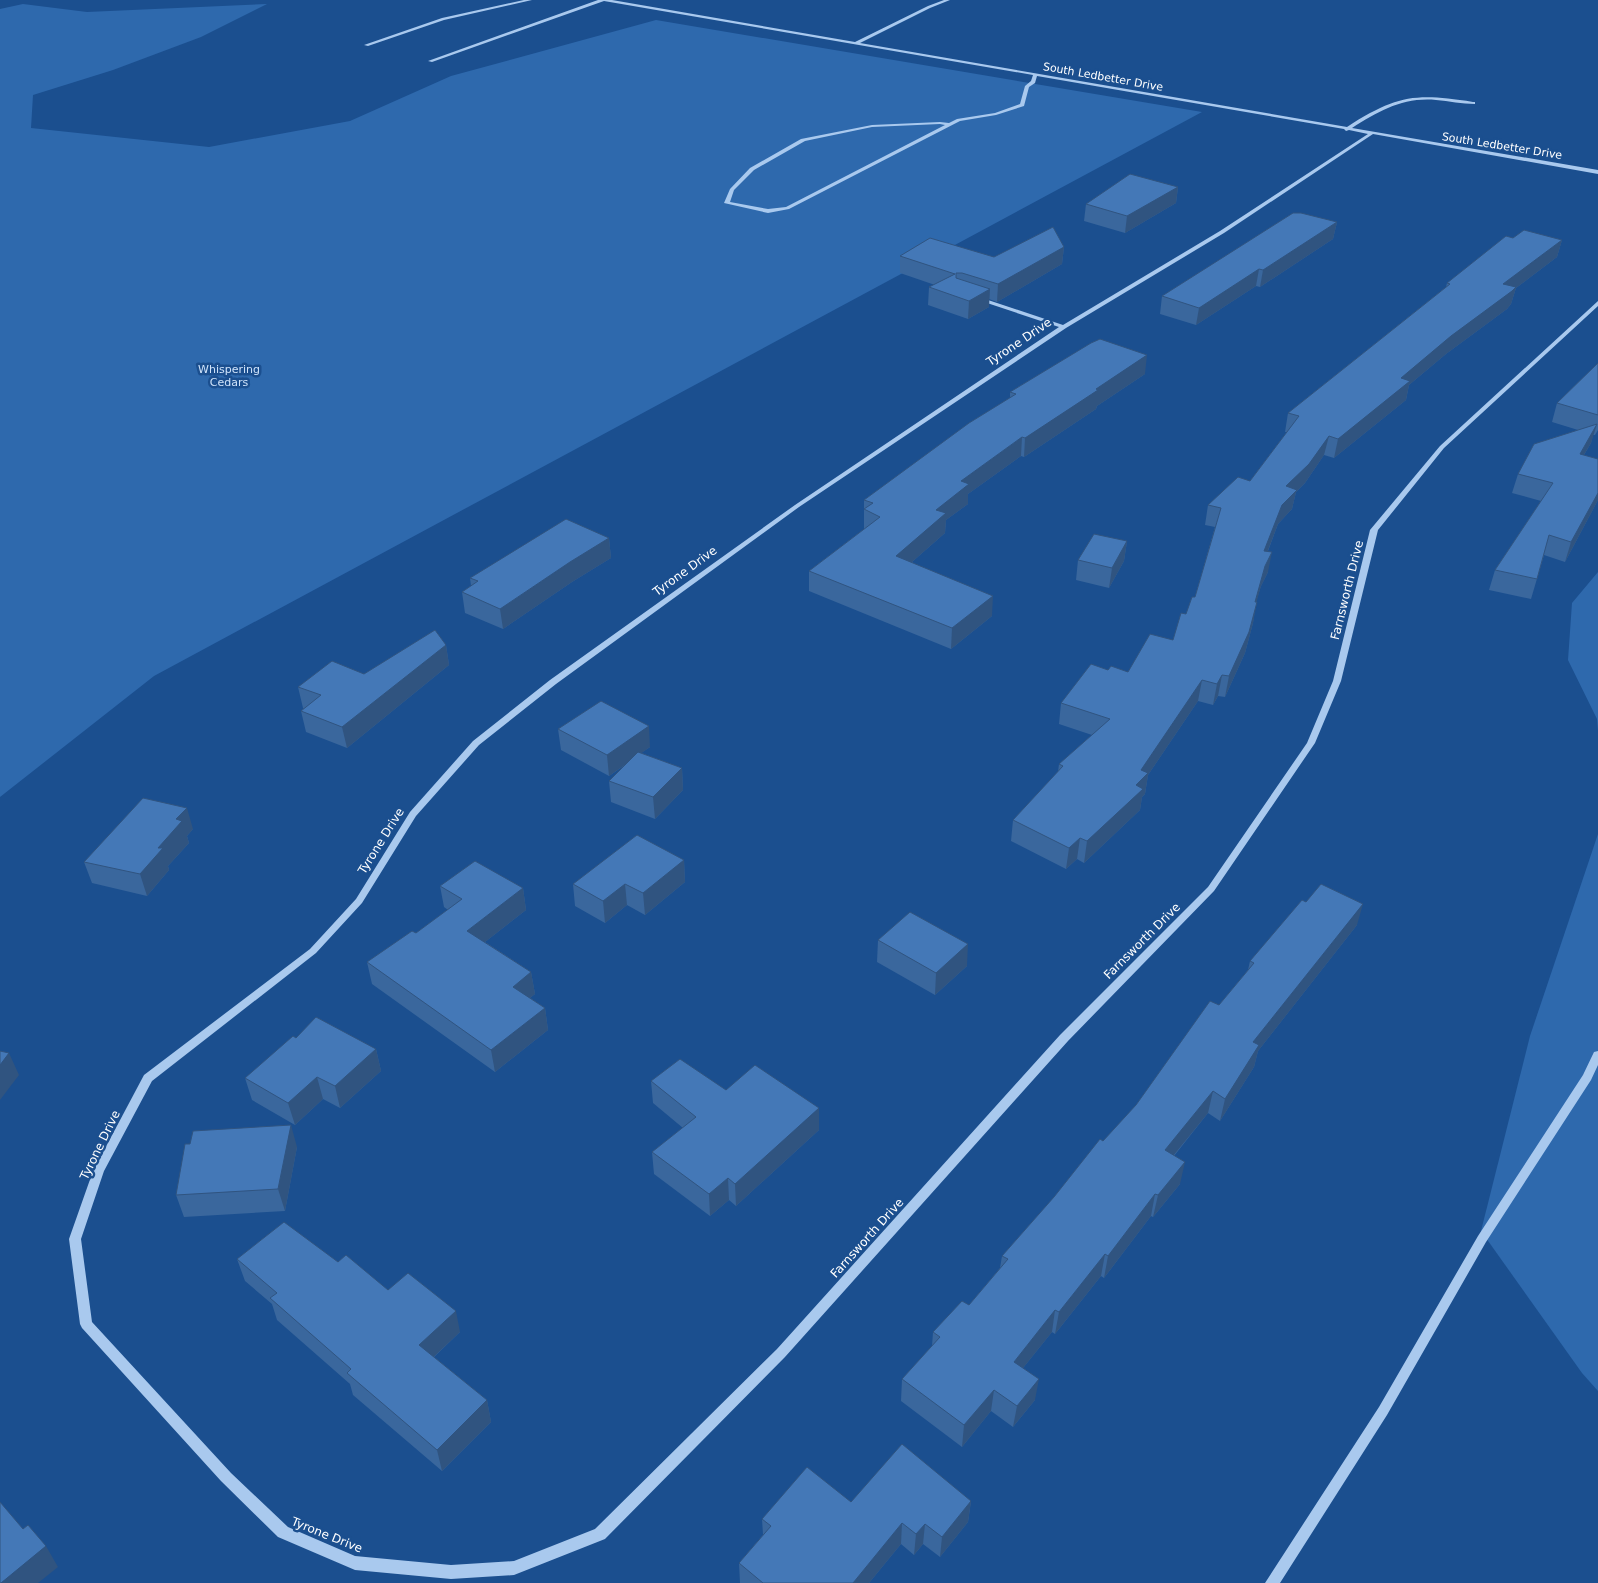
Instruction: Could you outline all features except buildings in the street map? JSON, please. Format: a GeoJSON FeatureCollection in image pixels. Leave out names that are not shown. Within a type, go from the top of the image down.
{"type":"FeatureCollection","features":[{"type":"Feature","properties":{"kind":"street"},"geometry":{"type":"LineString","coordinates":[[366,45],[443,18],[530,0]]}},
{"type":"Feature","properties":{"kind":"street"},"geometry":{"type":"LineString","coordinates":[[430,61],[604,0]]}},
{"type":"Feature","properties":{"kind":"street","name":"South Ledbetter Drive"},"geometry":{"type":"LineString","coordinates":[[604,0],[619,1],[1346,130],[1598,172]]}},
{"type":"Feature","properties":{"kind":"street"},"geometry":{"type":"LineString","coordinates":[[854,44],[929,7],[948,0]]}},
{"type":"Feature","properties":{"kind":"street"},"geometry":{"type":"LineString","coordinates":[[950,125],[940,123],[872,126],[803,140],[752,169],[732,190],[726,203],[768,211],[786,208],[950,125],[959,120],[996,114],[1022,105],[1027,86],[1033,82],[1035,75]]}},
{"type":"Feature","properties":{"kind":"street"},"geometry":{"type":"LineString","coordinates":[[1346,130],[1364,118],[1402,99],[1433,96],[1473,103]]}},
{"type":"Feature","properties":{"kind":"street","name":"Tyrone Drive"},"geometry":{"type":"LineString","coordinates":[[600,1534],[514,1568],[451,1572],[355,1563],[283,1532],[226,1477],[86,1324],[75,1239],[99,1171],[148,1078],[314,950],[359,901],[412,814],[476,743],[553,682],[797,506],[1064,327],[1222,232],[1371,134]]}},
{"type":"Feature","properties":{"kind":"street"},"geometry":{"type":"LineString","coordinates":[[976,298],[1064,327]]}},
{"type":"Feature","properties":{"kind":"street","name":"Farnsworth Drive"},"geometry":{"type":"LineString","coordinates":[[600,1534],[781,1353],[1064,1038],[1211,889],[1311,743],[1337,681],[1374,530],[1442,447],[1598,303]]}},
{"type":"Feature","properties":{"kind":"street"},"geometry":{"type":"LineString","coordinates":[[1272,1583],[1382,1411],[1482,1239],[1587,1077],[1598,1055]]}},
{"type":"Feature","properties":{"kind":"green space","name":"Whispering Cedars"},"geometry":{"type":"Polygon","coordinates":[[[23,4],[87,12],[267,4],[201,37],[113,70],[33,95],[31,128],[209,147],[350,121],[451,76],[656,20],[1202,112],[154,676],[0,797],[0,9],[23,4]]]}},
{"type":"Feature","properties":{"kind":"green space"},"geometry":{"type":"Polygon","coordinates":[[[1598,572],[1598,731],[1597,719],[1568,660],[1572,603],[1598,572]]]}},
{"type":"Feature","properties":{"kind":"green space"},"geometry":{"type":"Polygon","coordinates":[[[1598,834],[1598,1391],[1582,1373],[1481,1231],[1530,1036],[1598,834]]]}}]}
